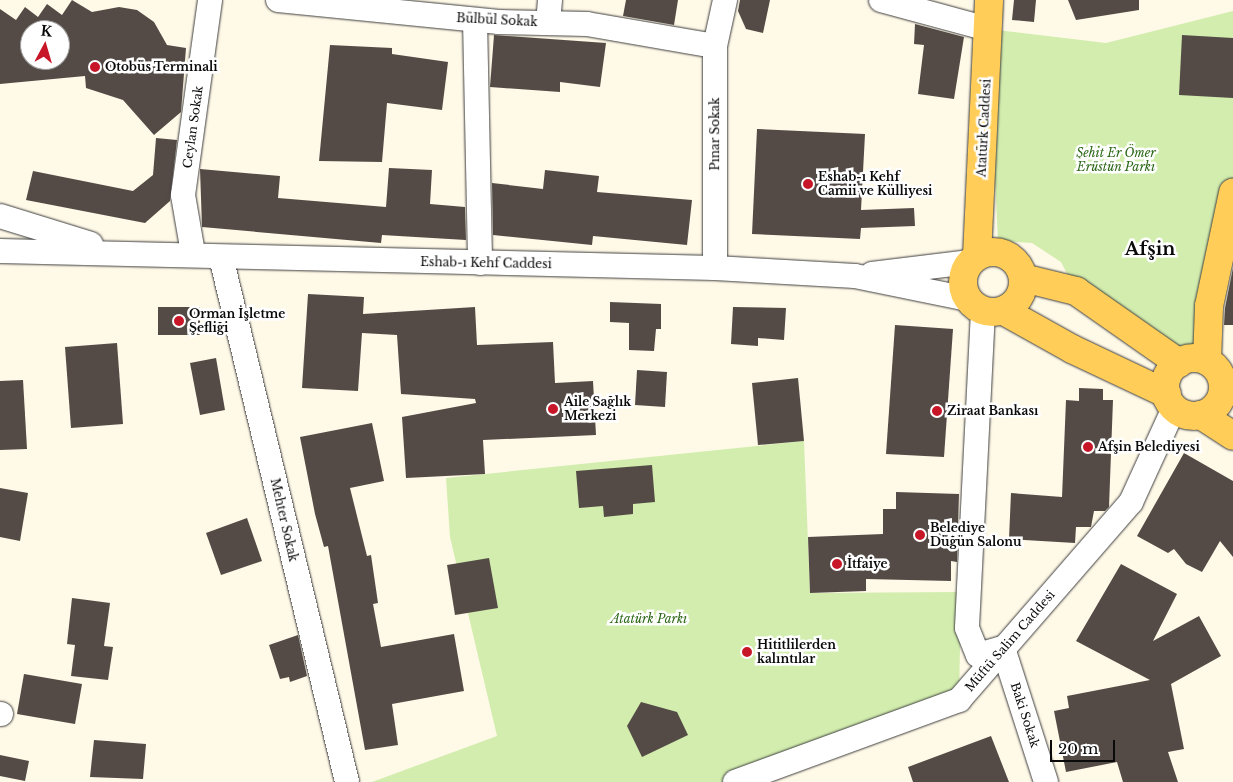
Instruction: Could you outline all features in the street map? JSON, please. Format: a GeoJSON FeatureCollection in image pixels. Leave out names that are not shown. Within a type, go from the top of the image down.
{"type":"FeatureCollection","features":[{"type":"Feature","properties":{"kind":"main road","name":"Atatürk Caddesi"},"geometry":{"type":"LineString","coordinates":[[974,259],[989,0]]}},
{"type":"Feature","properties":{"kind":"main road"},"geometry":{"type":"LineString","coordinates":[[1207,361],[1209,306],[1233,193]]}},
{"type":"Feature","properties":{"kind":"main road"},"geometry":{"type":"LineString","coordinates":[[985,307],[1019,298],[1023,278],[1017,264],[1006,255],[996,252],[974,259],[963,280],[985,307],[1072,349],[1170,401],[1184,415],[1202,415],[1217,406],[1228,395],[1219,372],[1207,361],[1188,359],[1179,363],[1168,377],[1170,401]]}},
{"type":"Feature","properties":{"kind":"main road"},"geometry":{"type":"LineString","coordinates":[[1023,278],[1076,290],[1179,363]]}},
{"type":"Feature","properties":{"kind":"main road"},"geometry":{"type":"LineString","coordinates":[[1202,415],[1233,436]]}},
{"type":"Feature","properties":{"kind":"street","name":"Ceylan Sokak"},"geometry":{"type":"LineString","coordinates":[[193,253],[183,195],[210,0]]}},
{"type":"Feature","properties":{"kind":"street","name":"Bülbül Sokak"},"geometry":{"type":"LineString","coordinates":[[278,0],[475,20],[587,24],[715,46]]}},
{"type":"Feature","properties":{"kind":"street"},"geometry":{"type":"LineString","coordinates":[[548,23],[550,0]]}},
{"type":"Feature","properties":{"kind":"street","name":"Pınar Sokak"},"geometry":{"type":"LineString","coordinates":[[715,268],[715,46],[724,0]]}},
{"type":"Feature","properties":{"kind":"street"},"geometry":{"type":"LineString","coordinates":[[881,0],[988,29]]}},
{"type":"Feature","properties":{"kind":"street"},"geometry":{"type":"LineString","coordinates":[[475,20],[480,263]]}},
{"type":"Feature","properties":{"kind":"street"},"geometry":{"type":"LineString","coordinates":[[0,216],[117,252]]}},
{"type":"Feature","properties":{"kind":"street","name":"Eshab-ı Kehf Caddesi"},"geometry":{"type":"LineString","coordinates":[[0,251],[193,253],[221,257],[715,268],[855,276]]}},
{"type":"Feature","properties":{"kind":"street","name":"Mehter Sokak"},"geometry":{"type":"LineString","coordinates":[[221,257],[347,782]]}},
{"type":"Feature","properties":{"kind":"street"},"geometry":{"type":"LineString","coordinates":[[855,276],[974,259]]}},
{"type":"Feature","properties":{"kind":"street"},"geometry":{"type":"LineString","coordinates":[[855,276],[985,307],[967,628],[978,655],[1003,648]]}},
{"type":"Feature","properties":{"kind":"street","name":"Müftü Salim Caddesi"},"geometry":{"type":"LineString","coordinates":[[735,782],[769,777],[959,700],[1131,502],[1170,401]]}},
{"type":"Feature","properties":{"kind":"street","name":"Baki Sokak"},"geometry":{"type":"LineString","coordinates":[[1003,648],[1046,782]]}},
{"type":"Feature","properties":{"kind":"green space","name":"Şehit Er Ömer Erüstün Parkı"},"geometry":{"type":"Polygon","coordinates":[[[1233,11],[1233,193],[1197,359],[1188,359],[1076,291],[1061,262],[1032,243],[998,241],[988,29],[1106,43],[1233,11]]]}},
{"type":"Feature","properties":{"kind":"green space","name":"Atatürk Parkı"},"geometry":{"type":"Polygon","coordinates":[[[804,441],[810,593],[961,592],[959,700],[735,782],[372,782],[497,736],[450,537],[446,478],[804,441]]]}},
{"type":"Feature","properties":{"kind":"building","name":"Otobüs Terminali"},"geometry":{"type":"Polygon","coordinates":[[[72,0],[92,12],[119,7],[137,10],[154,22],[167,45],[186,48],[181,112],[154,135],[123,100],[86,88],[85,76],[0,84],[0,9],[16,20],[25,7],[38,17],[47,4],[62,15],[72,0]]]}},
{"type":"Feature","properties":{"kind":"building"},"geometry":{"type":"Polygon","coordinates":[[[626,0],[678,0],[674,25],[623,16],[626,0]]]}},
{"type":"Feature","properties":{"kind":"building"},"geometry":{"type":"Polygon","coordinates":[[[740,0],[770,0],[763,33],[746,29],[738,11],[740,0]]]}},
{"type":"Feature","properties":{"kind":"building"},"geometry":{"type":"Polygon","coordinates":[[[1014,0],[1036,0],[1034,22],[1012,20],[1014,0]]]}},
{"type":"Feature","properties":{"kind":"building"},"geometry":{"type":"Polygon","coordinates":[[[1068,0],[1139,0],[1139,10],[1076,20],[1068,0]]]}},
{"type":"Feature","properties":{"kind":"building"},"geometry":{"type":"Polygon","coordinates":[[[915,24],[964,37],[954,99],[918,94],[924,45],[914,44],[915,24]]]}},
{"type":"Feature","properties":{"kind":"building"},"geometry":{"type":"Polygon","coordinates":[[[494,35],[606,43],[600,87],[560,82],[560,92],[490,87],[494,35]]]}},
{"type":"Feature","properties":{"kind":"building"},"geometry":{"type":"Polygon","coordinates":[[[1182,35],[1233,38],[1233,98],[1179,95],[1182,35]]]}},
{"type":"Feature","properties":{"kind":"building"},"geometry":{"type":"Polygon","coordinates":[[[330,45],[392,48],[392,54],[448,62],[442,110],[387,103],[382,162],[319,161],[330,45]]]}},
{"type":"Feature","properties":{"kind":"building","name":"Eshab-ı Kehf Camii ve Külliyesi"},"geometry":{"type":"Polygon","coordinates":[[[757,129],[865,134],[861,210],[914,208],[915,226],[861,228],[860,239],[752,234],[757,129]]]}},
{"type":"Feature","properties":{"kind":"building"},"geometry":{"type":"Polygon","coordinates":[[[156,138],[177,140],[170,201],[145,223],[26,200],[33,171],[133,191],[153,175],[156,138]]]}},
{"type":"Feature","properties":{"kind":"building"},"geometry":{"type":"Polygon","coordinates":[[[389,168],[432,170],[430,204],[465,207],[466,240],[382,235],[381,243],[202,227],[200,169],[280,176],[278,198],[386,207],[389,168]]]}},
{"type":"Feature","properties":{"kind":"building"},"geometry":{"type":"Polygon","coordinates":[[[545,170],[599,176],[597,192],[692,200],[687,245],[593,236],[592,245],[493,235],[492,183],[543,189],[545,170]]]}},
{"type":"Feature","properties":{"kind":"building"},"geometry":{"type":"Polygon","coordinates":[[[1233,268],[1233,325],[1224,325],[1225,308],[1233,268]]]}},
{"type":"Feature","properties":{"kind":"building"},"geometry":{"type":"Polygon","coordinates":[[[308,294],[364,297],[363,314],[475,307],[477,345],[553,342],[555,383],[593,381],[596,435],[483,440],[485,474],[406,478],[402,417],[476,403],[475,399],[401,394],[397,335],[362,333],[358,391],[302,388],[308,294]]]}},
{"type":"Feature","properties":{"kind":"building"},"geometry":{"type":"Polygon","coordinates":[[[610,302],[661,304],[661,329],[656,329],[654,351],[629,350],[629,323],[610,322],[610,302]]]}},
{"type":"Feature","properties":{"kind":"building","name":"Orman İşletme Şefliği"},"geometry":{"type":"Polygon","coordinates":[[[158,307],[200,307],[200,335],[158,335],[158,307]]]}},
{"type":"Feature","properties":{"kind":"building"},"geometry":{"type":"Polygon","coordinates":[[[733,307],[786,308],[784,340],[758,338],[758,346],[731,344],[733,307]]]}},
{"type":"Feature","properties":{"kind":"building"},"geometry":{"type":"Polygon","coordinates":[[[895,325],[953,329],[944,457],[886,454],[895,325]]]}},
{"type":"Feature","properties":{"kind":"building"},"geometry":{"type":"Polygon","coordinates":[[[117,343],[123,424],[71,428],[65,347],[117,343]]]}},
{"type":"Feature","properties":{"kind":"building"},"geometry":{"type":"Polygon","coordinates":[[[216,358],[225,410],[200,415],[190,363],[216,358]]]}},
{"type":"Feature","properties":{"kind":"building"},"geometry":{"type":"Polygon","coordinates":[[[637,370],[667,372],[665,407],[635,405],[637,370]]]}},
{"type":"Feature","properties":{"kind":"building"},"geometry":{"type":"Polygon","coordinates":[[[798,378],[804,441],[758,445],[752,383],[798,378]]]}},
{"type":"Feature","properties":{"kind":"building"},"geometry":{"type":"Polygon","coordinates":[[[23,380],[27,449],[0,450],[0,381],[23,380]]]}},
{"type":"Feature","properties":{"kind":"building","name":"Afşin Belediyesi"},"geometry":{"type":"Polygon","coordinates":[[[1079,388],[1103,389],[1103,400],[1113,400],[1109,507],[1105,511],[1094,511],[1091,527],[1076,527],[1075,543],[1009,539],[1011,493],[1062,497],[1066,400],[1079,401],[1079,388]]]}},
{"type":"Feature","properties":{"kind":"building"},"geometry":{"type":"Polygon","coordinates":[[[372,423],[384,481],[350,488],[367,556],[371,555],[378,603],[373,604],[381,647],[454,634],[464,691],[392,704],[398,745],[365,750],[328,546],[324,547],[315,514],[300,437],[372,423]]]}},
{"type":"Feature","properties":{"kind":"building"},"geometry":{"type":"Polygon","coordinates":[[[1184,453],[1233,481],[1233,557],[1220,541],[1202,572],[1186,564],[1174,549],[1168,553],[1137,536],[1184,453]]]}},
{"type":"Feature","properties":{"kind":"building"},"geometry":{"type":"Polygon","coordinates":[[[652,465],[655,502],[633,504],[633,514],[604,517],[603,506],[579,508],[576,471],[652,465]]]}},
{"type":"Feature","properties":{"kind":"building"},"geometry":{"type":"Polygon","coordinates":[[[0,488],[28,493],[20,541],[0,537],[0,488]]]}},
{"type":"Feature","properties":{"kind":"building"},"geometry":{"type":"Polygon","coordinates":[[[896,492],[959,494],[957,562],[951,561],[951,581],[866,579],[866,591],[810,593],[808,537],[883,534],[883,509],[896,509],[896,492]]]}},
{"type":"Feature","properties":{"kind":"building"},"geometry":{"type":"Polygon","coordinates":[[[247,518],[262,561],[221,575],[206,533],[247,518]]]}},
{"type":"Feature","properties":{"kind":"building"},"geometry":{"type":"Polygon","coordinates":[[[489,558],[498,608],[455,615],[447,565],[489,558]]]}},
{"type":"Feature","properties":{"kind":"building"},"geometry":{"type":"Polygon","coordinates":[[[1121,564],[1177,594],[1153,641],[1199,616],[1221,656],[1171,684],[1184,749],[1168,752],[1178,782],[1123,782],[1117,762],[1066,772],[1054,711],[1069,708],[1067,696],[1150,680],[1076,641],[1121,564]]]}},
{"type":"Feature","properties":{"kind":"building"},"geometry":{"type":"Polygon","coordinates":[[[72,598],[110,603],[104,646],[113,647],[108,680],[71,676],[75,645],[67,644],[72,598]]]}},
{"type":"Feature","properties":{"kind":"building"},"geometry":{"type":"Polygon","coordinates":[[[298,635],[307,676],[290,682],[289,677],[280,679],[269,645],[298,635]]]}},
{"type":"Feature","properties":{"kind":"building"},"geometry":{"type":"Polygon","coordinates":[[[24,674],[82,684],[75,724],[17,714],[24,674]]]}},
{"type":"Feature","properties":{"kind":"building"},"geometry":{"type":"Polygon","coordinates":[[[641,702],[677,712],[688,735],[642,757],[627,726],[641,702]]]}},
{"type":"Feature","properties":{"kind":"building"},"geometry":{"type":"Polygon","coordinates":[[[991,736],[1009,782],[913,782],[908,767],[991,736]]]}},
{"type":"Feature","properties":{"kind":"building"},"geometry":{"type":"Polygon","coordinates":[[[94,740],[146,744],[143,779],[90,777],[94,740]]]}},
{"type":"Feature","properties":{"kind":"building"},"geometry":{"type":"Polygon","coordinates":[[[0,755],[29,761],[25,781],[0,776],[0,755]]]}},
{"type":"Feature","properties":{"kind":"place","name":"Otobüs Terminali"},"geometry":{"type":"Point","coordinates":[95,67]}},
{"type":"Feature","properties":{"kind":"place","name":"Eshab-ı Kehf Camii ve Külliyesi"},"geometry":{"type":"Point","coordinates":[808,184]}},
{"type":"Feature","properties":{"kind":"place","name":"Orman İşletme Şefliği"},"geometry":{"type":"Point","coordinates":[179,321]}},
{"type":"Feature","properties":{"kind":"place","name":"Aile Sağlık Merkezi"},"geometry":{"type":"Point","coordinates":[553,409]}},
{"type":"Feature","properties":{"kind":"place","name":"Ziraat Bankası"},"geometry":{"type":"Point","coordinates":[937,411]}},
{"type":"Feature","properties":{"kind":"place","name":"Afşin Belediyesi"},"geometry":{"type":"Point","coordinates":[1088,447]}},
{"type":"Feature","properties":{"kind":"place","name":"Belediye Düğün Salonu"},"geometry":{"type":"Point","coordinates":[920,535]}},
{"type":"Feature","properties":{"kind":"place","name":"İtfaiye"},"geometry":{"type":"Point","coordinates":[837,564]}},
{"type":"Feature","properties":{"kind":"place","name":"Hititlilerden kalıntılar"},"geometry":{"type":"Point","coordinates":[747,652]}},
{"type":"Feature","properties":{"kind":"district","name":"Afşin"},"geometry":{"type":"Point","coordinates":[1150,249]}}]}
